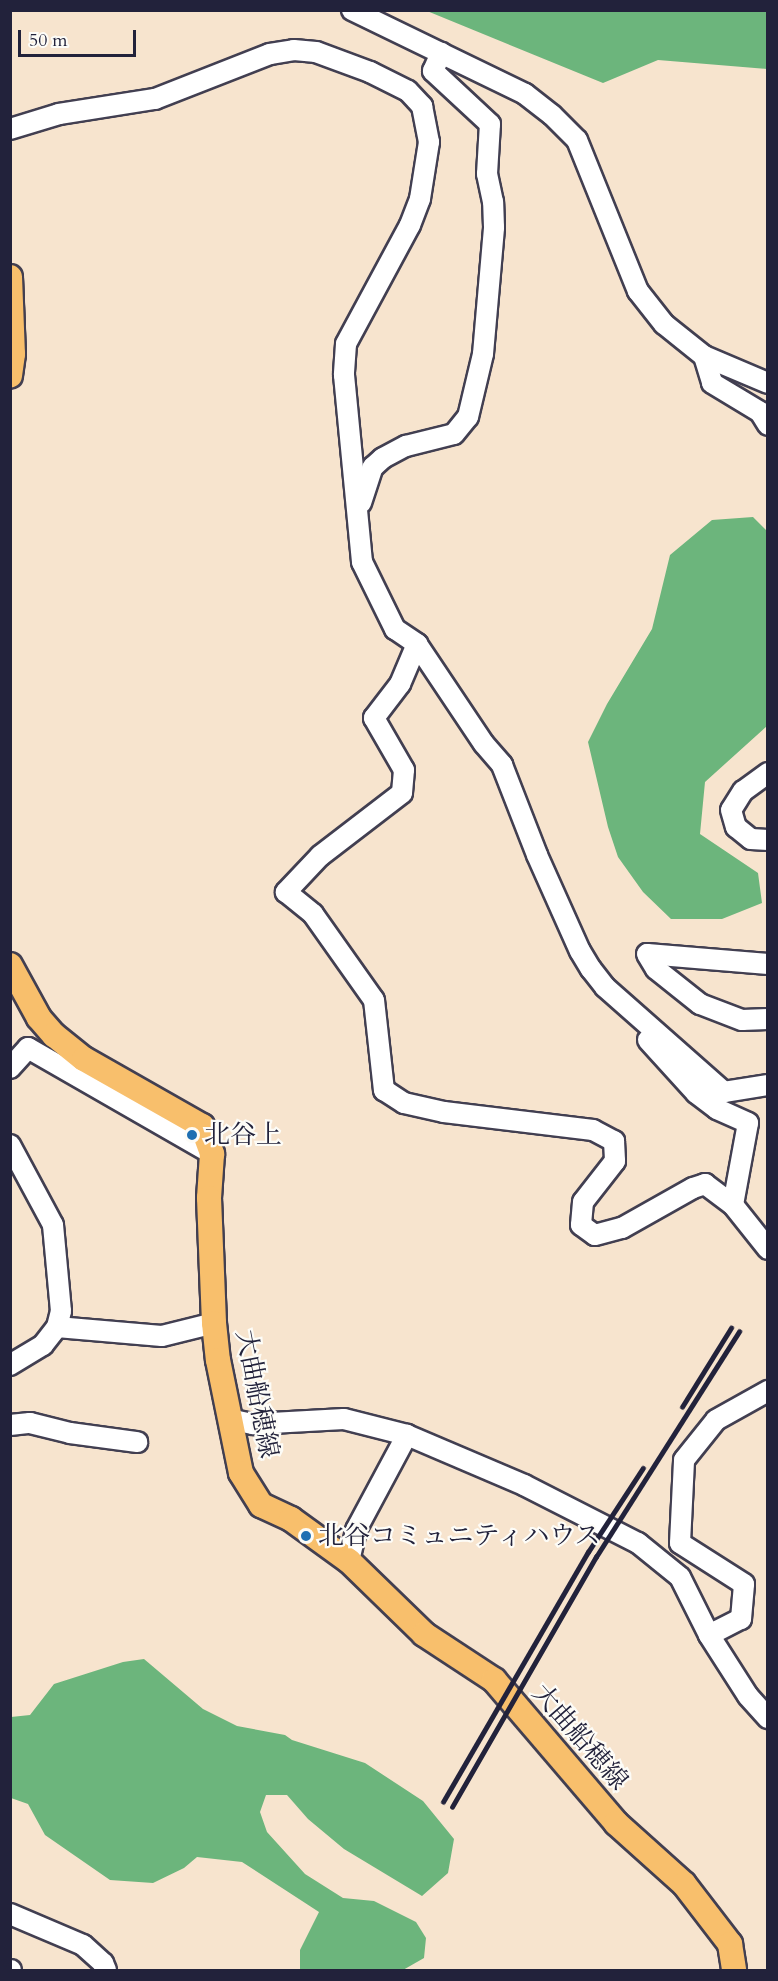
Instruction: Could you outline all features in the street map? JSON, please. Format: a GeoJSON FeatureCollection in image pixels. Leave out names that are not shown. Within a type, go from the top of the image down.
{"type":"FeatureCollection","features":[{"type":"Feature","properties":{"kind":"main road"},"geometry":{"type":"LineString","coordinates":[[10,277],[13,344],[10,376]]}},
{"type":"Feature","properties":{"kind":"main road","name":"大曲船穂線"},"geometry":{"type":"LineString","coordinates":[[10,965],[39,1018],[54,1035],[84,1059],[202,1126],[212,1154],[209,1198],[214,1323],[229,1419],[241,1473],[261,1505],[291,1519],[349,1561],[424,1634],[494,1680],[616,1823],[684,1884],[730,1944],[734,1971]]}},
{"type":"Feature","properties":{"kind":"street"},"geometry":{"type":"LineString","coordinates":[[352,10],[525,94],[552,115],[577,140],[638,291],[664,324],[704,356],[768,383]]}},
{"type":"Feature","properties":{"kind":"street"},"geometry":{"type":"LineString","coordinates":[[10,129],[58,114],[155,99],[270,54],[294,50],[316,52],[370,72],[408,91],[422,106],[429,142],[420,199],[411,225],[346,344],[344,375],[357,537],[362,562],[395,629],[417,644],[484,744],[502,765],[537,855],[580,951],[605,987],[724,1092],[768,1085]]}},
{"type":"Feature","properties":{"kind":"street"},"geometry":{"type":"LineString","coordinates":[[357,537],[362,494],[373,467],[406,446],[454,434],[468,417],[483,354],[494,227],[487,174],[490,124],[434,71],[441,53]]}},
{"type":"Feature","properties":{"kind":"street"},"geometry":{"type":"LineString","coordinates":[[704,356],[712,383],[760,412],[768,425]]}},
{"type":"Feature","properties":{"kind":"street"},"geometry":{"type":"LineString","coordinates":[[417,644],[400,684],[374,718],[404,770],[402,793],[320,856],[286,892],[313,914],[374,1000],[384,1090],[404,1103],[444,1112],[593,1130],[614,1141],[615,1161],[582,1202],[581,1226],[594,1236],[622,1228],[693,1188],[705,1184],[733,1205],[768,1249]]}},
{"type":"Feature","properties":{"kind":"street"},"geometry":{"type":"LineString","coordinates":[[768,773],[743,791],[731,810],[736,827],[751,839],[768,840]]}},
{"type":"Feature","properties":{"kind":"street"},"geometry":{"type":"LineString","coordinates":[[768,964],[646,954],[656,969],[700,1004],[742,1020],[768,1019]]}},
{"type":"Feature","properties":{"kind":"street"},"geometry":{"type":"LineString","coordinates":[[629,1009],[629,1020],[696,1093],[717,1109],[748,1123],[733,1205]]}},
{"type":"Feature","properties":{"kind":"street"},"geometry":{"type":"LineString","coordinates":[[10,1068],[28,1048],[212,1154]]}},
{"type":"Feature","properties":{"kind":"street"},"geometry":{"type":"LineString","coordinates":[[10,1145],[53,1225],[61,1311],[57,1327],[43,1345],[10,1365]]}},
{"type":"Feature","properties":{"kind":"street"},"geometry":{"type":"LineString","coordinates":[[57,1327],[162,1336],[214,1323]]}},
{"type":"Feature","properties":{"kind":"street"},"geometry":{"type":"LineString","coordinates":[[709,1635],[741,1619],[744,1584],[680,1543],[684,1460],[716,1420],[768,1391]]}},
{"type":"Feature","properties":{"kind":"street"},"geometry":{"type":"LineString","coordinates":[[229,1419],[253,1424],[344,1419],[407,1435],[524,1485],[638,1543],[680,1577],[709,1635],[748,1696],[768,1718]]}},
{"type":"Feature","properties":{"kind":"street"},"geometry":{"type":"LineString","coordinates":[[10,1425],[30,1423],[70,1433],[137,1442]]}},
{"type":"Feature","properties":{"kind":"street"},"geometry":{"type":"LineString","coordinates":[[349,1561],[357,1530],[407,1435]]}},
{"type":"Feature","properties":{"kind":"street"},"geometry":{"type":"LineString","coordinates":[[10,1914],[83,1945],[103,1963],[106,1971]]}},
{"type":"Feature","properties":{"kind":"green space"},"geometry":{"type":"Polygon","coordinates":[[[427,11],[767,11],[767,69],[658,60],[603,83],[427,11]]]}},
{"type":"Feature","properties":{"kind":"green space"},"geometry":{"type":"Polygon","coordinates":[[[753,517],[767,531],[767,726],[705,782],[700,834],[758,873],[762,903],[722,919],[671,919],[643,892],[618,857],[608,827],[588,742],[607,704],[652,629],[670,555],[712,520],[753,517]]]}},
{"type":"Feature","properties":{"kind":"green space"},"geometry":{"type":"Polygon","coordinates":[[[144,1659],[203,1709],[237,1726],[285,1735],[292,1740],[365,1763],[423,1801],[454,1839],[448,1873],[422,1896],[344,1849],[308,1819],[287,1795],[266,1795],[260,1812],[267,1832],[305,1874],[343,1898],[374,1901],[416,1922],[426,1938],[424,1958],[403,1970],[300,1970],[300,1950],[319,1912],[242,1862],[197,1857],[184,1868],[153,1883],[110,1880],[45,1835],[28,1804],[11,1798],[11,1717],[30,1715],[54,1684],[123,1662],[144,1659]]]}},
{"type":"Feature","properties":{"kind":"railway"},"geometry":{"type":"LineString","coordinates":[[682,1407],[731,1328]]}},
{"type":"Feature","properties":{"kind":"railway"},"geometry":{"type":"LineString","coordinates":[[452,1807],[596,1557],[739,1332]]}},
{"type":"Feature","properties":{"kind":"railway"},"geometry":{"type":"LineString","coordinates":[[443,1802],[588,1552],[643,1468]]}},
{"type":"Feature","properties":{"kind":"place","name":"北谷上"},"geometry":{"type":"Point","coordinates":[192,1135]}},
{"type":"Feature","properties":{"kind":"place","name":"北谷コミュニティハウス"},"geometry":{"type":"Point","coordinates":[306,1536]}}]}
